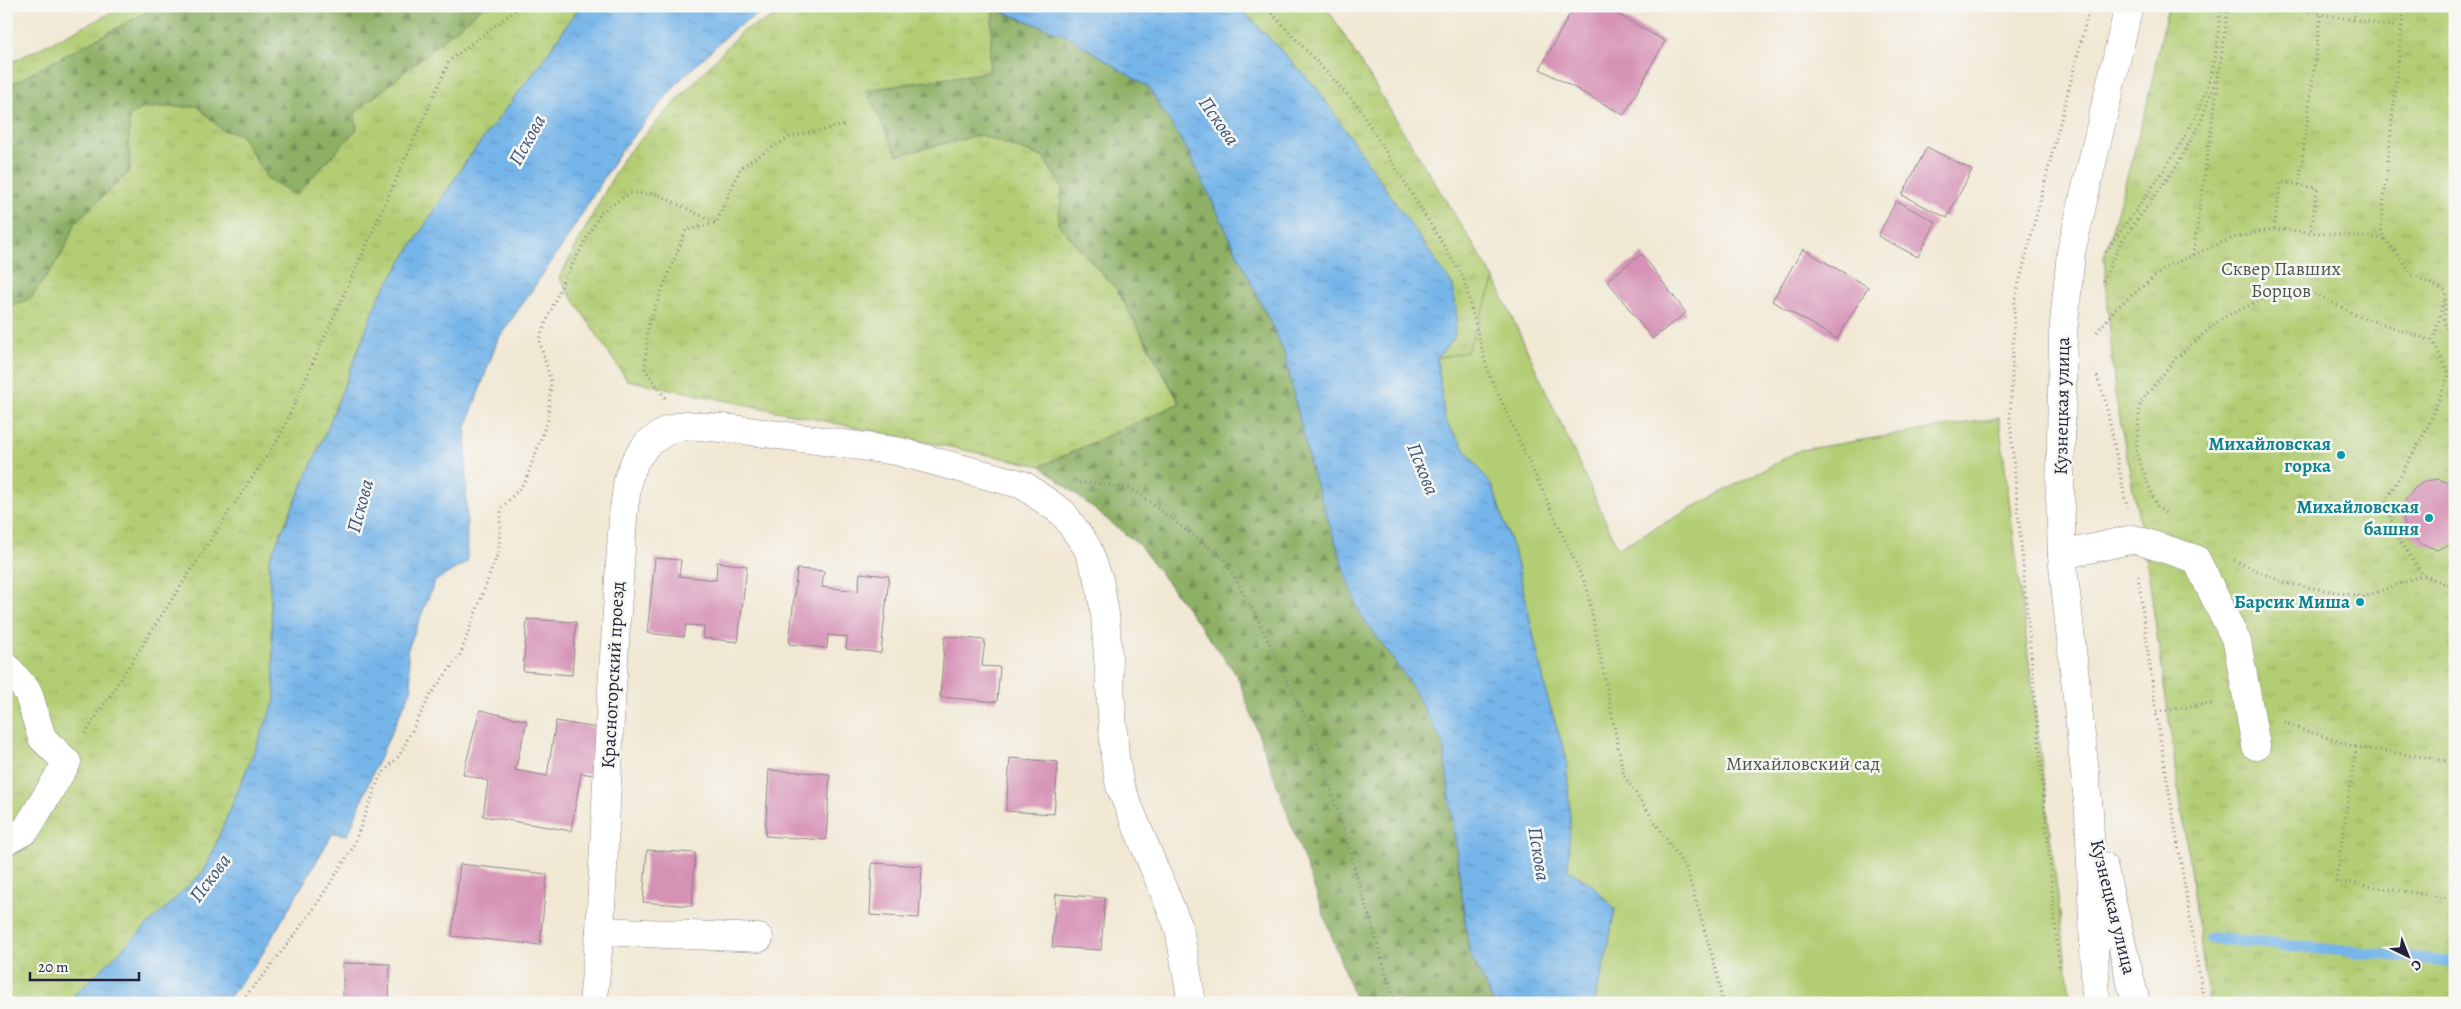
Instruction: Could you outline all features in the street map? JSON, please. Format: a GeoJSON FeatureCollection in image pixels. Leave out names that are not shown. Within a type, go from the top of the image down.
{"type":"FeatureCollection","features":[{"type":"Feature","properties":{"kind":"street","name":"Кузнецкая улица"},"geometry":{"type":"LineString","coordinates":[[2096,1003],[2089,811],[2062,555],[2060,495],[2063,334],[2071,252],[2129,6]]}},
{"type":"Feature","properties":{"kind":"street","name":"Красногорский проезд"},"geometry":{"type":"LineString","coordinates":[[593,1003],[600,931],[610,720],[623,517],[628,479],[635,460],[647,444],[668,430],[685,425],[734,429],[896,451],[1023,485],[1063,513],[1087,546],[1099,580],[1105,614],[1115,757],[1120,786],[1179,928],[1192,1003]]}},
{"type":"Feature","properties":{"kind":"street"},"geometry":{"type":"LineString","coordinates":[[2062,555],[2134,539],[2196,559],[2237,642],[2256,746]]}},
{"type":"Feature","properties":{"kind":"street"},"geometry":{"type":"LineString","coordinates":[[6,666],[28,692],[42,738],[68,762],[26,830],[6,841]]}},
{"type":"Feature","properties":{"kind":"street","name":"Кузнецкая улица"},"geometry":{"type":"LineString","coordinates":[[2089,811],[2136,1003]]}},
{"type":"Feature","properties":{"kind":"street"},"geometry":{"type":"LineString","coordinates":[[600,931],[759,938]]}},
{"type":"Feature","properties":{"kind":"path"},"geometry":{"type":"LineString","coordinates":[[68,762],[226,516],[279,438],[450,60],[521,6]]}},
{"type":"Feature","properties":{"kind":"path"},"geometry":{"type":"LineString","coordinates":[[1265,6],[1356,105],[1462,277],[1488,372],[1587,588],[1624,776],[1687,870],[1718,976],[1722,1003]]}},
{"type":"Feature","properties":{"kind":"path"},"geometry":{"type":"LineString","coordinates":[[2103,260],[2106,252],[2166,167],[2189,130],[2212,71],[2221,6]]}},
{"type":"Feature","properties":{"kind":"path"},"geometry":{"type":"LineString","coordinates":[[2192,255],[2228,6]]}},
{"type":"Feature","properties":{"kind":"path"},"geometry":{"type":"LineString","coordinates":[[2279,6],[2401,28]]}},
{"type":"Feature","properties":{"kind":"path"},"geometry":{"type":"LineString","coordinates":[[2353,20],[2355,6]]}},
{"type":"Feature","properties":{"kind":"path"},"geometry":{"type":"LineString","coordinates":[[2404,6],[2381,212],[2381,228],[2385,240],[2413,275],[2446,291]]}},
{"type":"Feature","properties":{"kind":"path"},"geometry":{"type":"LineString","coordinates":[[2299,185],[2321,14]]}},
{"type":"Feature","properties":{"kind":"path"},"geometry":{"type":"LineString","coordinates":[[2100,290],[2120,244],[2178,164],[2201,121],[2220,68]]}},
{"type":"Feature","properties":{"kind":"path"},"geometry":{"type":"LineString","coordinates":[[716,223],[741,167],[790,138],[845,126]]}},
{"type":"Feature","properties":{"kind":"path"},"geometry":{"type":"LineString","coordinates":[[2274,229],[2281,182],[2317,188],[2311,232]]}},
{"type":"Feature","properties":{"kind":"path"},"geometry":{"type":"LineString","coordinates":[[239,1003],[263,976],[313,910],[352,849],[380,776],[399,756],[431,694],[460,655],[499,550],[501,509],[526,482],[548,419],[550,382],[539,339],[563,282],[601,212],[630,193],[657,194],[716,223]]}},
{"type":"Feature","properties":{"kind":"path"},"geometry":{"type":"LineString","coordinates":[[685,425],[645,369],[648,325],[686,230],[716,223]]}},
{"type":"Feature","properties":{"kind":"path"},"geometry":{"type":"LineString","coordinates":[[2091,338],[2115,309],[2168,266],[2232,238],[2274,229],[2385,240]]}},
{"type":"Feature","properties":{"kind":"path"},"geometry":{"type":"LineString","coordinates":[[2446,291],[2433,341],[2449,374],[2427,429],[2386,499],[2392,531],[2423,575],[2455,588]]}},
{"type":"Feature","properties":{"kind":"path"},"geometry":{"type":"LineString","coordinates":[[2446,291],[2444,321],[2455,350]]}},
{"type":"Feature","properties":{"kind":"path"},"geometry":{"type":"LineString","coordinates":[[2170,518],[2156,505],[2136,452],[2140,403],[2176,358],[2222,318],[2278,292],[2316,294],[2356,315],[2433,341]]}},
{"type":"Feature","properties":{"kind":"path"},"geometry":{"type":"LineString","coordinates":[[2095,372],[2105,399],[2134,539],[2156,712],[2204,1003]]}},
{"type":"Feature","properties":{"kind":"path"},"geometry":{"type":"LineString","coordinates":[[1077,483],[1095,483],[1132,489],[1224,559],[1257,618],[1318,745],[1395,1003]]}},
{"type":"Feature","properties":{"kind":"path"},"geometry":{"type":"LineString","coordinates":[[2225,556],[2284,583],[2364,597],[2423,575]]}},
{"type":"Feature","properties":{"kind":"path"},"geometry":{"type":"LineString","coordinates":[[2156,712],[2227,702],[2250,705],[2297,728],[2356,747],[2455,762]]}},
{"type":"Feature","properties":{"kind":"path"},"geometry":{"type":"LineString","coordinates":[[2356,747],[2336,882],[2455,899]]}},
{"type":"Feature","properties":{"kind":"green space"},"geometry":{"type":"Polygon","coordinates":[[[125,6],[580,6],[541,63],[466,161],[379,297],[324,437],[269,560],[275,701],[205,870],[66,1003],[6,1003],[6,575],[11,569],[6,553],[6,65],[125,6]]]}},
{"type":"Feature","properties":{"kind":"green space"},"geometry":{"type":"Polygon","coordinates":[[[158,6],[484,6],[355,113],[357,129],[296,195],[267,178],[240,134],[222,130],[197,106],[144,108],[129,116],[130,171],[76,222],[62,254],[31,298],[14,306],[6,301],[6,87],[158,6]]]}},
{"type":"Feature","properties":{"kind":"green space"},"geometry":{"type":"Polygon","coordinates":[[[800,6],[973,6],[993,9],[989,72],[867,90],[897,155],[980,135],[1043,157],[1062,188],[1058,224],[1117,290],[1180,404],[1041,466],[627,380],[559,278],[623,158],[742,31],[800,6]]]}},
{"type":"Feature","properties":{"kind":"green space"},"geometry":{"type":"Polygon","coordinates":[[[1239,6],[1326,6],[1495,280],[1467,352],[1437,358],[1454,338],[1315,86],[1239,6]]]}},
{"type":"Feature","properties":{"kind":"green space","name":"Сквер Павших Борцов"},"geometry":{"type":"Polygon","coordinates":[[[2168,6],[2455,6],[2455,1003],[2209,1003],[2146,557],[2115,394],[2104,257],[2145,113],[2168,6]]]}},
{"type":"Feature","properties":{"kind":"green space"},"geometry":{"type":"Polygon","coordinates":[[[993,9],[1068,36],[1149,88],[1188,151],[1284,351],[1311,469],[1359,612],[1408,680],[1443,744],[1469,951],[1494,1003],[1356,1003],[1237,675],[1140,546],[1041,466],[1180,403],[1117,290],[1058,224],[1062,188],[1043,157],[980,135],[897,155],[866,90],[989,72],[993,9]]]}},
{"type":"Feature","properties":{"kind":"green space","name":"Михайловский сад"},"geometry":{"type":"Polygon","coordinates":[[[1495,280],[1618,548],[1800,450],[1999,418],[2071,1003],[1594,1003],[1605,962],[1615,909],[1592,885],[1568,870],[1570,820],[1566,756],[1548,700],[1517,562],[1493,488],[1445,421],[1437,358],[1467,352],[1495,280]]]}},
{"type":"Feature","properties":{"kind":"water","name":"Пскова"},"geometry":{"type":"Polygon","coordinates":[[[580,6],[770,6],[734,29],[679,81],[620,152],[561,248],[498,339],[466,427],[467,562],[435,581],[407,651],[412,688],[374,770],[348,835],[333,833],[261,956],[225,1003],[66,1003],[205,870],[275,701],[269,560],[324,437],[379,297],[466,161],[541,63],[580,6]]]}},
{"type":"Feature","properties":{"kind":"water","name":"Пскова"},"geometry":{"type":"Polygon","coordinates":[[[987,6],[1238,6],[1315,86],[1453,286],[1457,316],[1454,338],[1437,358],[1445,421],[1493,488],[1517,562],[1548,700],[1566,756],[1570,820],[1568,870],[1592,885],[1615,909],[1605,962],[1594,1003],[1494,1003],[1469,951],[1443,744],[1408,680],[1359,612],[1311,469],[1284,351],[1188,151],[1149,88],[1068,36],[987,6]]]}},
{"type":"Feature","properties":{"kind":"building"},"geometry":{"type":"Polygon","coordinates":[[[1574,6],[1603,6],[1665,41],[1624,115],[1540,69],[1574,6]]]}},
{"type":"Feature","properties":{"kind":"building"},"geometry":{"type":"Polygon","coordinates":[[[1927,147],[1972,170],[1947,218],[1902,195],[1927,147]]]}},
{"type":"Feature","properties":{"kind":"building"},"geometry":{"type":"Polygon","coordinates":[[[1896,201],[1936,222],[1918,257],[1878,236],[1896,201]]]}},
{"type":"Feature","properties":{"kind":"building"},"geometry":{"type":"Polygon","coordinates":[[[1803,249],[1868,287],[1837,339],[1772,301],[1803,249]]]}},
{"type":"Feature","properties":{"kind":"building"},"geometry":{"type":"Polygon","coordinates":[[[1642,254],[1686,313],[1652,339],[1607,280],[1642,254]]]}},
{"type":"Feature","properties":{"kind":"building","name":"Михайловская башня"},"geometry":{"type":"Polygon","coordinates":[[[2438,479],[2455,485],[2455,543],[2437,549],[2423,545],[2411,536],[2405,526],[2402,511],[2406,499],[2414,489],[2425,481],[2438,479]]]}},
{"type":"Feature","properties":{"kind":"building"},"geometry":{"type":"Polygon","coordinates":[[[655,558],[681,560],[679,576],[716,580],[717,562],[747,566],[738,642],[703,638],[704,626],[686,625],[684,637],[647,633],[655,558]]]}},
{"type":"Feature","properties":{"kind":"building"},"geometry":{"type":"Polygon","coordinates":[[[797,569],[824,571],[822,587],[858,591],[860,573],[889,576],[881,653],[846,649],[847,637],[828,635],[827,648],[789,644],[797,569]]]}},
{"type":"Feature","properties":{"kind":"building"},"geometry":{"type":"Polygon","coordinates":[[[527,619],[576,622],[572,675],[523,671],[527,619]]]}},
{"type":"Feature","properties":{"kind":"building"},"geometry":{"type":"Polygon","coordinates":[[[945,636],[985,640],[982,666],[1000,667],[997,702],[940,697],[945,636]]]}},
{"type":"Feature","properties":{"kind":"building"},"geometry":{"type":"Polygon","coordinates":[[[480,710],[527,721],[515,770],[547,776],[556,721],[602,729],[593,775],[581,773],[571,831],[483,816],[488,781],[463,774],[480,710]]]}},
{"type":"Feature","properties":{"kind":"building"},"geometry":{"type":"Polygon","coordinates":[[[1010,758],[1058,762],[1054,814],[1006,811],[1010,758]]]}},
{"type":"Feature","properties":{"kind":"building"},"geometry":{"type":"Polygon","coordinates":[[[769,770],[830,774],[826,840],[765,836],[769,770]]]}},
{"type":"Feature","properties":{"kind":"building"},"geometry":{"type":"Polygon","coordinates":[[[647,850],[695,853],[692,906],[643,902],[647,850]]]}},
{"type":"Feature","properties":{"kind":"building"},"geometry":{"type":"Polygon","coordinates":[[[872,863],[922,866],[919,918],[870,915],[872,863]]]}},
{"type":"Feature","properties":{"kind":"building"},"geometry":{"type":"Polygon","coordinates":[[[460,864],[547,874],[540,945],[452,936],[460,864]]]}},
{"type":"Feature","properties":{"kind":"building"},"geometry":{"type":"Polygon","coordinates":[[[1056,894],[1105,898],[1101,950],[1052,947],[1056,894]]]}},
{"type":"Feature","properties":{"kind":"building"},"geometry":{"type":"Polygon","coordinates":[[[343,963],[390,964],[389,1003],[343,1003],[343,963]]]}},
{"type":"Feature","properties":{"kind":"waterway"},"geometry":{"type":"LineString","coordinates":[[2210,938],[2455,963]]}},
{"type":"Feature","properties":{"kind":"place","name":"Михайловская горка"},"geometry":{"type":"Point","coordinates":[2341,455]}},
{"type":"Feature","properties":{"kind":"place","name":"Михайловская башня"},"geometry":{"type":"Point","coordinates":[2429,518]}},
{"type":"Feature","properties":{"kind":"place","name":"Барсик Миша"},"geometry":{"type":"Point","coordinates":[2360,602]}}]}
